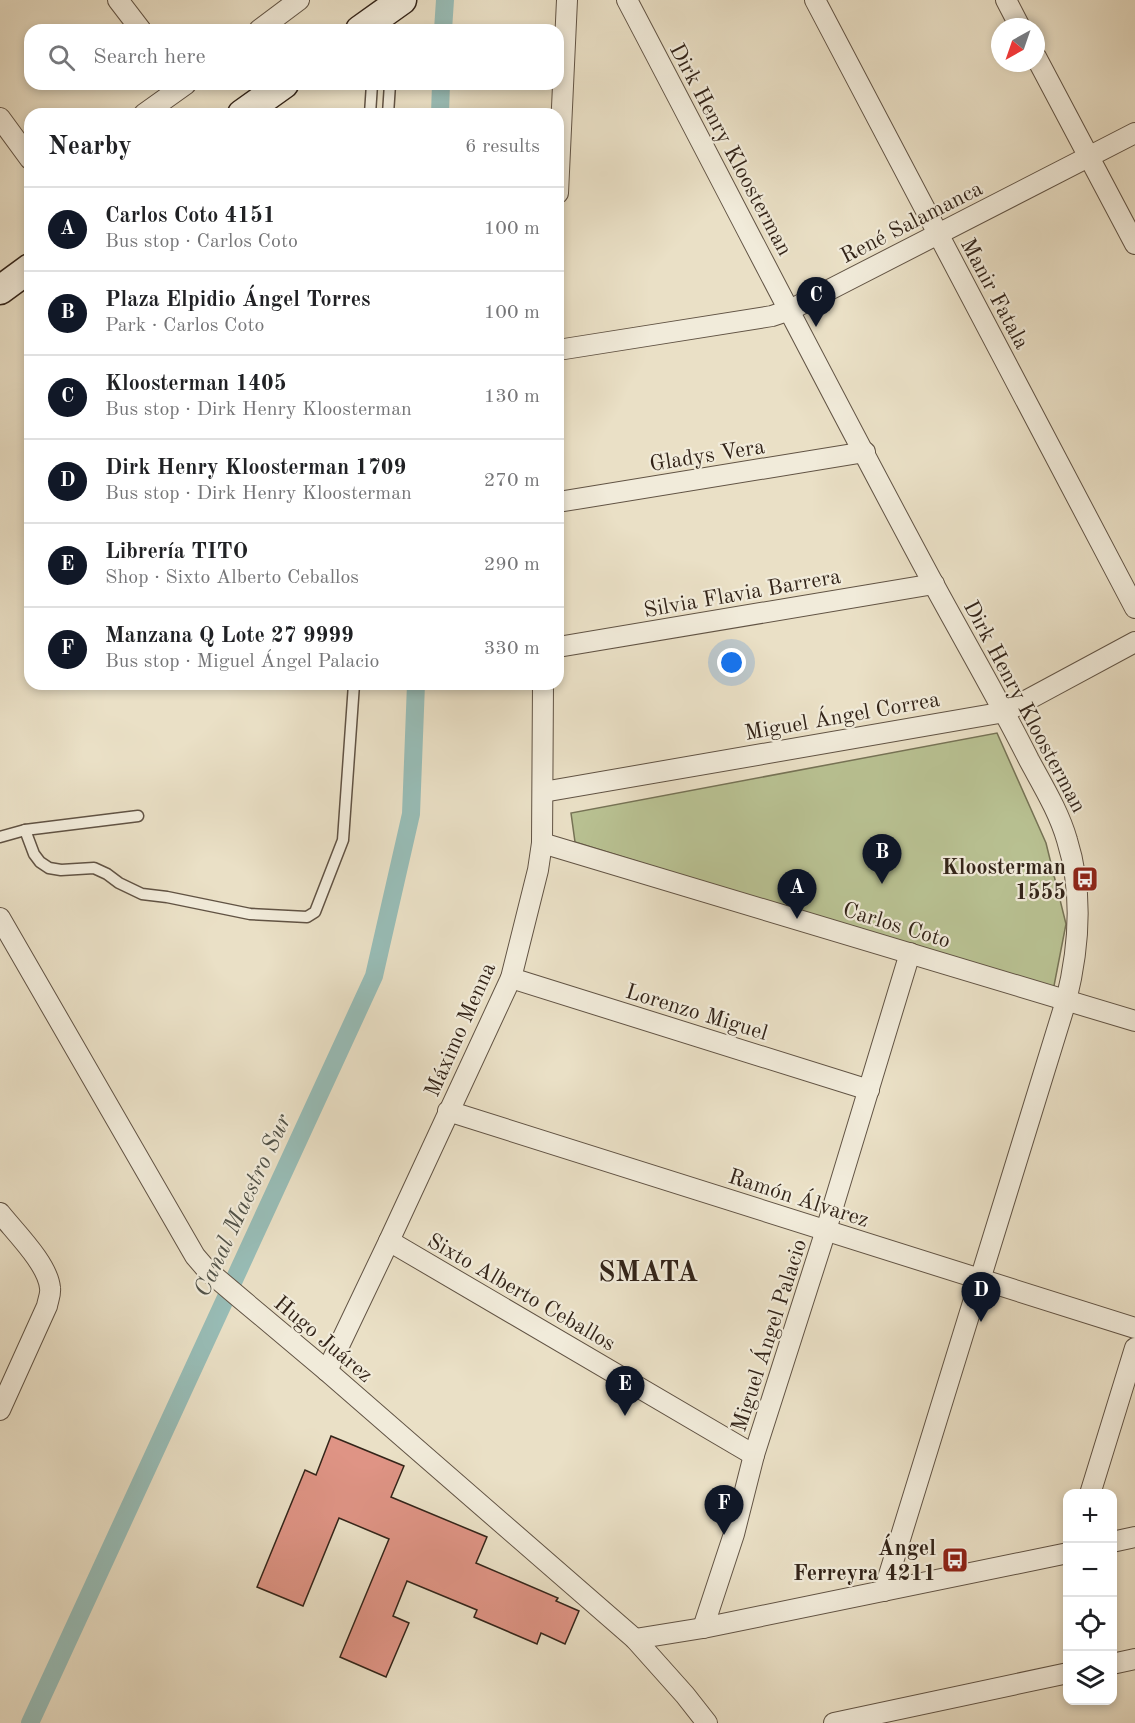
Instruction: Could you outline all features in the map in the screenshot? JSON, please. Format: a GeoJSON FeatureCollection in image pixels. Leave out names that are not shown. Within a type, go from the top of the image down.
{"type":"FeatureCollection","features":[{"type":"Feature","properties":{"kind":"street"},"geometry":{"type":"LineString","coordinates":[[118,0],[136,24]]}},
{"type":"Feature","properties":{"kind":"street"},"geometry":{"type":"LineString","coordinates":[[267,24],[299,0]]}},
{"type":"Feature","properties":{"kind":"street"},"geometry":{"type":"LineString","coordinates":[[564,64],[567,0]]}},
{"type":"Feature","properties":{"kind":"street","name":"Dirk Henry Kloosterman"},"geometry":{"type":"LineString","coordinates":[[627,0],[934,584],[1005,712],[1057,813],[1068,842],[1078,904],[1074,957],[1066,1000],[884,1591]]}},
{"type":"Feature","properties":{"kind":"street","name":"Manir Fatala"},"geometry":{"type":"LineString","coordinates":[[815,0],[1135,608]]}},
{"type":"Feature","properties":{"kind":"street"},"geometry":{"type":"LineString","coordinates":[[1006,0],[1015,18]]}},
{"type":"Feature","properties":{"kind":"street"},"geometry":{"type":"LineString","coordinates":[[1044,72],[1135,244]]}},
{"type":"Feature","properties":{"kind":"street"},"geometry":{"type":"LineString","coordinates":[[152,108],[177,90]]}},
{"type":"Feature","properties":{"kind":"street"},"geometry":{"type":"LineString","coordinates":[[250,108],[276,90]]}},
{"type":"Feature","properties":{"kind":"street"},"geometry":{"type":"LineString","coordinates":[[562,108],[563,90]]}},
{"type":"Feature","properties":{"kind":"street"},"geometry":{"type":"LineString","coordinates":[[0,118],[24,151]]}},
{"type":"Feature","properties":{"kind":"street","name":"René Salamanca"},"geometry":{"type":"LineString","coordinates":[[564,349],[772,316],[790,310],[1135,133]]}},
{"type":"Feature","properties":{"kind":"street"},"geometry":{"type":"LineString","coordinates":[[0,290],[24,272]]}},
{"type":"Feature","properties":{"kind":"street","name":"Gladys Vera"},"geometry":{"type":"LineString","coordinates":[[564,501],[865,452]]}},
{"type":"Feature","properties":{"kind":"street","name":"Silvia Flavia Barrera"},"geometry":{"type":"LineString","coordinates":[[564,646],[934,584]]}},
{"type":"Feature","properties":{"kind":"street","name":"Miguel Ángel Correa"},"geometry":{"type":"LineString","coordinates":[[543,792],[1005,712],[1135,642]]}},
{"type":"Feature","properties":{"kind":"street","name":"Máximo Menna"},"geometry":{"type":"LineString","coordinates":[[327,1371],[511,978],[538,870],[542,843],[543,690]]}},
{"type":"Feature","properties":{"kind":"street","name":"Carlos Coto"},"geometry":{"type":"LineString","coordinates":[[542,843],[1135,1021]]}},
{"type":"Feature","properties":{"kind":"street","name":"Hugo Juárez"},"geometry":{"type":"LineString","coordinates":[[0,918],[195,1256],[207,1270],[327,1371],[635,1639],[707,1723]]}},
{"type":"Feature","properties":{"kind":"street","name":"Miguel Ángel Palacio"},"geometry":{"type":"LineString","coordinates":[[703,1628],[734,1534],[754,1455],[826,1230],[910,953]]}},
{"type":"Feature","properties":{"kind":"street","name":"Lorenzo Miguel"},"geometry":{"type":"LineString","coordinates":[[511,978],[869,1090]]}},
{"type":"Feature","properties":{"kind":"street","name":"Ramón Álvarez"},"geometry":{"type":"LineString","coordinates":[[448,1111],[1135,1328]]}},
{"type":"Feature","properties":{"kind":"street"},"geometry":{"type":"LineString","coordinates":[[0,1214],[41,1263],[51,1290],[47,1306],[0,1410]]}},
{"type":"Feature","properties":{"kind":"street","name":"Sixto Alberto Ceballos"},"geometry":{"type":"LineString","coordinates":[[389,1241],[754,1455]]}},
{"type":"Feature","properties":{"kind":"street"},"geometry":{"type":"LineString","coordinates":[[1092,1489],[1135,1348]]}},
{"type":"Feature","properties":{"kind":"street"},"geometry":{"type":"LineString","coordinates":[[1117,1541],[1135,1537]]}},
{"type":"Feature","properties":{"kind":"street"},"geometry":{"type":"LineString","coordinates":[[635,1639],[703,1628],[1063,1554]]}},
{"type":"Feature","properties":{"kind":"street"},"geometry":{"type":"LineString","coordinates":[[1117,1663],[1135,1659]]}},
{"type":"Feature","properties":{"kind":"street"},"geometry":{"type":"LineString","coordinates":[[834,1723],[1063,1674]]}},
{"type":"Feature","properties":{"kind":"lane"},"geometry":{"type":"LineString","coordinates":[[370,108],[372,90]]}},
{"type":"Feature","properties":{"kind":"lane"},"geometry":{"type":"LineString","coordinates":[[388,108],[390,90]]}},
{"type":"Feature","properties":{"kind":"lane"},"geometry":{"type":"LineString","coordinates":[[24,830],[34,854],[40,862],[49,867],[61,870],[94,868],[142,894],[250,914],[307,917],[315,912],[343,840],[354,690]]}},
{"type":"Feature","properties":{"kind":"lane"},"geometry":{"type":"LineString","coordinates":[[0,837],[24,830],[138,816]]}},
{"type":"Feature","properties":{"kind":"green space"},"geometry":{"type":"Polygon","coordinates":[[[997,733],[1046,843],[1066,924],[1053,991],[575,842],[571,813],[997,733]]]}},
{"type":"Feature","properties":{"kind":"building"},"geometry":{"type":"Polygon","coordinates":[[[331,1436],[404,1466],[391,1497],[487,1537],[476,1563],[558,1598],[556,1601],[579,1611],[565,1644],[541,1633],[537,1644],[474,1617],[477,1610],[407,1581],[393,1616],[409,1623],[386,1677],[340,1657],[389,1539],[339,1518],[303,1606],[257,1587],[305,1470],[316,1475],[331,1436]]]}},
{"type":"Feature","properties":{"kind":"waterway","name":"Canal Maestro Sur"},"geometry":{"type":"LineString","coordinates":[[443,24],[445,0]]}},
{"type":"Feature","properties":{"kind":"waterway","name":"Canal Maestro Sur"},"geometry":{"type":"LineString","coordinates":[[440,108],[441,90]]}},
{"type":"Feature","properties":{"kind":"waterway","name":"Canal Maestro Sur"},"geometry":{"type":"LineString","coordinates":[[30,1723],[374,976],[411,814],[416,690]]}},
{"type":"Feature","properties":{"kind":"place","name":"Kloosterman 1405"},"geometry":{"type":"Point","coordinates":[816,327]}},
{"type":"Feature","properties":{"kind":"place","name":"Kloosterman 1555"},"geometry":{"type":"Point","coordinates":[1085,879]}},
{"type":"Feature","properties":{"kind":"place","name":"Plaza Elpidio Ángel Torres"},"geometry":{"type":"Point","coordinates":[882,884]}},
{"type":"Feature","properties":{"kind":"place","name":"Carlos Coto 4151"},"geometry":{"type":"Point","coordinates":[797,919]}},
{"type":"Feature","properties":{"kind":"place","name":"Dirk Henry Kloosterman 1709"},"geometry":{"type":"Point","coordinates":[981,1322]}},
{"type":"Feature","properties":{"kind":"place","name":"Librería TITO"},"geometry":{"type":"Point","coordinates":[625,1416]}},
{"type":"Feature","properties":{"kind":"place","name":"Manzana Q Lote 27 9999"},"geometry":{"type":"Point","coordinates":[724,1535]}},
{"type":"Feature","properties":{"kind":"place","name":"Ángel Ferreyra 4211"},"geometry":{"type":"Point","coordinates":[955,1560]}},
{"type":"Feature","properties":{"kind":"district","name":"SMATA"},"geometry":{"type":"Point","coordinates":[648,1271]}}]}
